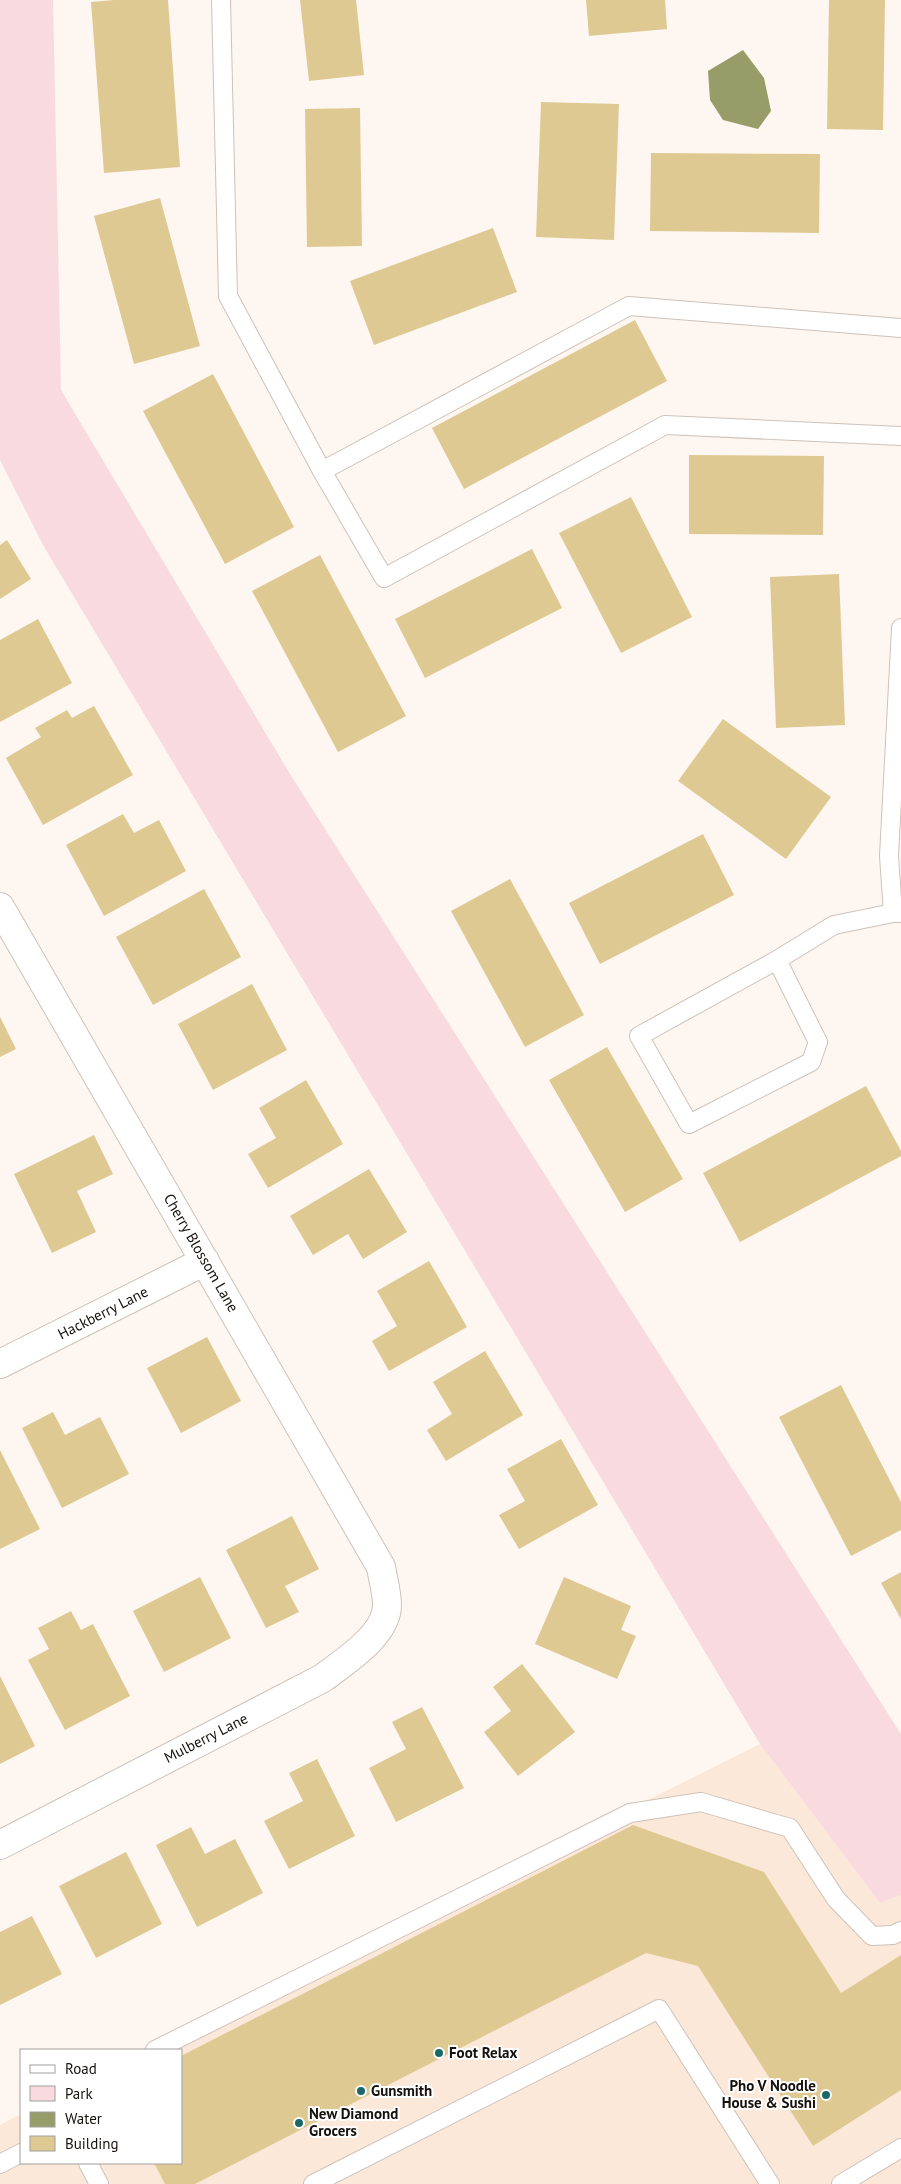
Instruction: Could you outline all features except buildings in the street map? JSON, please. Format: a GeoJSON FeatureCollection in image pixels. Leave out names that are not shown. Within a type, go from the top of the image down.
{"type":"FeatureCollection","features":[{"type":"Feature","properties":{"kind":"street","name":"Cherry Blossom Lane"},"geometry":{"type":"LineString","coordinates":[[0,908],[380,1567],[387,1605]]}},
{"type":"Feature","properties":{"kind":"street","name":"Hackberry Lane"},"geometry":{"type":"LineString","coordinates":[[0,1364],[205,1261]]}},
{"type":"Feature","properties":{"kind":"street","name":"Mulberry Lane"},"geometry":{"type":"LineString","coordinates":[[0,1845],[323,1678],[361,1649],[384,1621],[387,1605]]}},
{"type":"Feature","properties":{"kind":"lane"},"geometry":{"type":"LineString","coordinates":[[221,0],[228,296],[322,471],[384,578],[665,425],[901,436]]}},
{"type":"Feature","properties":{"kind":"lane"},"geometry":{"type":"LineString","coordinates":[[322,471],[629,306],[901,328]]}},
{"type":"Feature","properties":{"kind":"lane"},"geometry":{"type":"LineString","coordinates":[[777,960],[818,1042],[811,1062],[688,1124],[639,1036],[777,960],[834,925],[897,913],[889,856],[901,628]]}},
{"type":"Feature","properties":{"kind":"lane"},"geometry":{"type":"LineString","coordinates":[[158,2049],[630,1813],[653,1809],[700,1802],[790,1828],[836,1899],[872,1936],[893,1936],[901,1931]]}},
{"type":"Feature","properties":{"kind":"lane"},"geometry":{"type":"LineString","coordinates":[[313,2184],[659,2010],[770,2184]]}},
{"type":"Feature","properties":{"kind":"lane"},"geometry":{"type":"LineString","coordinates":[[841,2184],[901,2148]]}},
{"type":"Feature","properties":{"kind":"lane"},"geometry":{"type":"LineString","coordinates":[[0,2164],[20,2154]]}},
{"type":"Feature","properties":{"kind":"lane"},"geometry":{"type":"LineString","coordinates":[[89,2164],[99,2184]]}},
{"type":"Feature","properties":{"kind":"shaded area"},"geometry":{"type":"Polygon","coordinates":[[[760,1744],[880,1903],[901,1895],[901,2184],[0,2184],[0,2125],[20,2115],[20,2164],[182,2164],[182,2049],[151,2049],[760,1744]]]}},
{"type":"Feature","properties":{"kind":"green space"},"geometry":{"type":"Polygon","coordinates":[[[0,0],[53,0],[61,390],[290,774],[901,1734],[901,1895],[880,1903],[760,1744],[43,545],[0,460],[0,0]]]}},
{"type":"Feature","properties":{"kind":"water"},"geometry":{"type":"Polygon","coordinates":[[[743,50],[764,78],[771,111],[758,129],[723,120],[710,100],[708,71],[743,50]]]}},
{"type":"Feature","properties":{"kind":"place","name":"Foot Relax"},"geometry":{"type":"Point","coordinates":[439,2053]}},
{"type":"Feature","properties":{"kind":"place","name":"Gunsmith"},"geometry":{"type":"Point","coordinates":[361,2091]}},
{"type":"Feature","properties":{"kind":"place","name":"Pho V Noodle House & Sushi"},"geometry":{"type":"Point","coordinates":[826,2095]}},
{"type":"Feature","properties":{"kind":"place","name":"New Diamond Grocers"},"geometry":{"type":"Point","coordinates":[299,2123]}}]}
